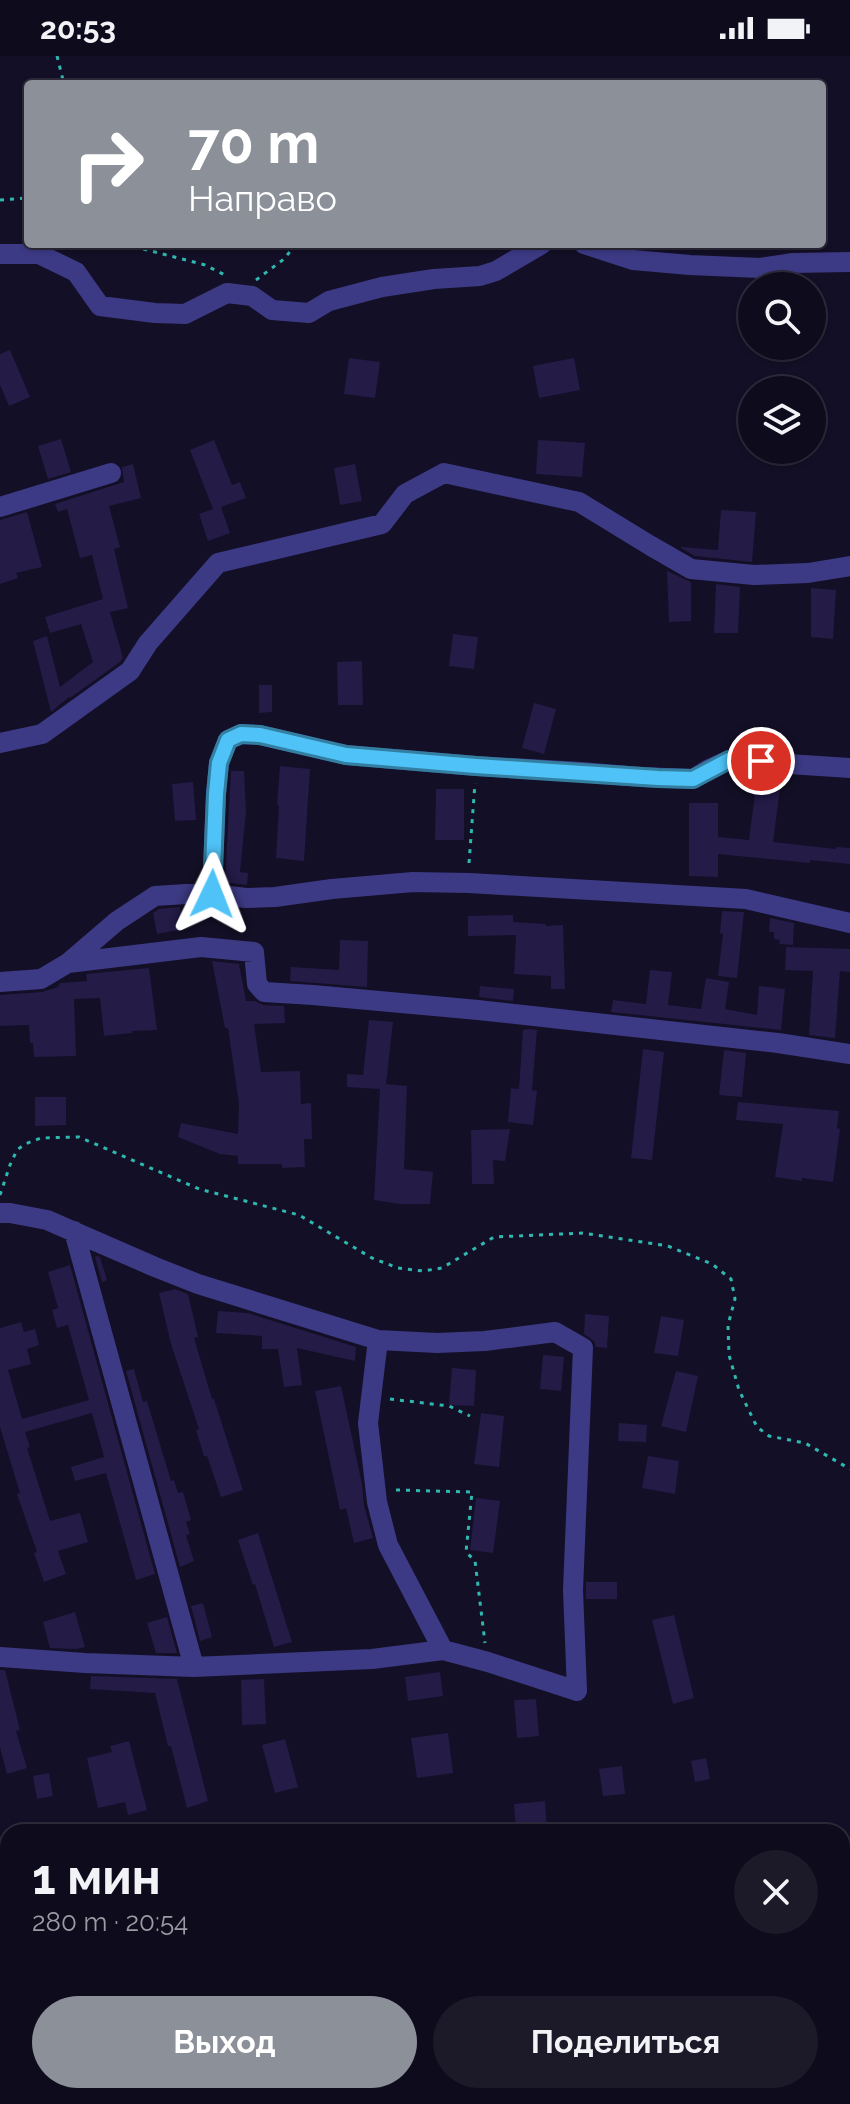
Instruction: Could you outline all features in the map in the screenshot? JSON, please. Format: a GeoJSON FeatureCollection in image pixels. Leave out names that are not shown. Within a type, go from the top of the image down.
{"type":"FeatureCollection","features":[{"type":"Feature","properties":{"kind":"street"},"geometry":{"type":"LineString","coordinates":[[0,254],[39,254],[76,272],[100,306],[185,314],[227,293],[252,296],[272,310],[309,313],[329,301],[382,287],[480,276],[496,271],[535,248]]}},
{"type":"Feature","properties":{"kind":"street"},"geometry":{"type":"LineString","coordinates":[[596,248],[633,260],[690,265],[760,268],[793,263],[850,262]]}},
{"type":"Feature","properties":{"kind":"street"},"geometry":{"type":"LineString","coordinates":[[0,507],[111,473]]}},
{"type":"Feature","properties":{"kind":"street"},"geometry":{"type":"LineString","coordinates":[[0,743],[42,734],[130,671],[148,643],[218,563],[382,524],[405,494],[444,473],[579,502],[691,569],[754,575],[808,573],[850,566]]}},
{"type":"Feature","properties":{"kind":"street"},"geometry":{"type":"LineString","coordinates":[[212,894],[219,763],[228,740],[241,734],[260,735],[346,755],[693,779],[729,760],[850,768]]}},
{"type":"Feature","properties":{"kind":"street"},"geometry":{"type":"LineString","coordinates":[[0,982],[41,979],[68,963],[117,921],[155,896],[212,894],[275,897],[413,882],[469,883],[746,899],[850,923]]}},
{"type":"Feature","properties":{"kind":"street"},"geometry":{"type":"LineString","coordinates":[[68,963],[201,947],[254,952],[257,984],[264,992],[478,1010],[778,1043],[850,1054]]}},
{"type":"Feature","properties":{"kind":"street"},"geometry":{"type":"LineString","coordinates":[[0,1213],[47,1220],[198,1284],[378,1340],[469,1342],[555,1332],[583,1348],[573,1590],[577,1691],[443,1650],[372,1659],[194,1667],[0,1657]]}},
{"type":"Feature","properties":{"kind":"street"},"geometry":{"type":"LineString","coordinates":[[74,1231],[194,1667]]}},
{"type":"Feature","properties":{"kind":"street"},"geometry":{"type":"LineString","coordinates":[[378,1340],[368,1423],[376,1490],[388,1545],[443,1650]]}},
{"type":"Feature","properties":{"kind":"path"},"geometry":{"type":"LineString","coordinates":[[57,56],[63,80]]}},
{"type":"Feature","properties":{"kind":"path"},"geometry":{"type":"LineString","coordinates":[[0,200],[24,198]]}},
{"type":"Feature","properties":{"kind":"path"},"geometry":{"type":"LineString","coordinates":[[139,248],[205,265],[236,280],[240,295],[293,248]]}},
{"type":"Feature","properties":{"kind":"path"},"geometry":{"type":"LineString","coordinates":[[469,883],[476,766]]}},
{"type":"Feature","properties":{"kind":"path"},"geometry":{"type":"LineString","coordinates":[[0,1195],[17,1150],[25,1144],[41,1138],[79,1137],[199,1189],[299,1215],[372,1258],[398,1268],[423,1271],[442,1268],[494,1237],[583,1233],[668,1246],[712,1264],[731,1279],[735,1299],[728,1325],[729,1355],[739,1390],[757,1427],[769,1436],[805,1443],[850,1469]]}},
{"type":"Feature","properties":{"kind":"path"},"geometry":{"type":"LineString","coordinates":[[371,1396],[449,1406],[470,1416]]}},
{"type":"Feature","properties":{"kind":"path"},"geometry":{"type":"LineString","coordinates":[[376,1490],[472,1492],[466,1552],[475,1561],[488,1662]]}},
{"type":"Feature","properties":{"kind":"building"},"geometry":{"type":"Polygon","coordinates":[[[10,350],[30,397],[9,406],[0,385],[0,354],[10,350]]]}},
{"type":"Feature","properties":{"kind":"building"},"geometry":{"type":"Polygon","coordinates":[[[349,358],[380,362],[375,398],[344,394],[349,358]]]}},
{"type":"Feature","properties":{"kind":"building"},"geometry":{"type":"Polygon","coordinates":[[[574,358],[580,390],[539,398],[533,366],[574,358]]]}},
{"type":"Feature","properties":{"kind":"building"},"geometry":{"type":"Polygon","coordinates":[[[61,439],[71,472],[48,479],[38,446],[61,439]]]}},
{"type":"Feature","properties":{"kind":"building"},"geometry":{"type":"Polygon","coordinates":[[[214,440],[232,485],[240,482],[246,498],[221,507],[230,533],[208,541],[199,514],[213,509],[190,450],[214,440]]]}},
{"type":"Feature","properties":{"kind":"building"},"geometry":{"type":"Polygon","coordinates":[[[538,440],[585,443],[582,477],[536,474],[538,440]]]}},
{"type":"Feature","properties":{"kind":"building"},"geometry":{"type":"Polygon","coordinates":[[[133,464],[141,498],[109,506],[120,547],[114,549],[128,608],[110,612],[123,658],[51,712],[33,641],[47,636],[60,687],[93,662],[81,624],[50,633],[45,617],[103,599],[92,555],[80,558],[67,509],[58,512],[55,504],[124,482],[122,467],[133,464]]]}},
{"type":"Feature","properties":{"kind":"building"},"geometry":{"type":"Polygon","coordinates":[[[355,464],[362,501],[340,505],[334,468],[355,464]]]}},
{"type":"Feature","properties":{"kind":"building"},"geometry":{"type":"Polygon","coordinates":[[[721,510],[756,512],[752,562],[695,556],[681,548],[718,550],[721,510]]]}},
{"type":"Feature","properties":{"kind":"building"},"geometry":{"type":"Polygon","coordinates":[[[27,512],[42,567],[16,573],[18,578],[0,584],[0,520],[27,512]]]}},
{"type":"Feature","properties":{"kind":"building"},"geometry":{"type":"Polygon","coordinates":[[[667,571],[691,582],[691,621],[669,622],[667,571]]]}},
{"type":"Feature","properties":{"kind":"building"},"geometry":{"type":"Polygon","coordinates":[[[716,584],[740,587],[738,633],[714,633],[716,584]]]}},
{"type":"Feature","properties":{"kind":"building"},"geometry":{"type":"Polygon","coordinates":[[[811,588],[836,590],[833,639],[811,637],[811,588]]]}},
{"type":"Feature","properties":{"kind":"building"},"geometry":{"type":"Polygon","coordinates":[[[453,634],[478,637],[474,669],[449,666],[453,634]]]}},
{"type":"Feature","properties":{"kind":"building"},"geometry":{"type":"Polygon","coordinates":[[[362,661],[363,705],[338,705],[337,662],[362,661]]]}},
{"type":"Feature","properties":{"kind":"building"},"geometry":{"type":"Polygon","coordinates":[[[259,685],[272,685],[272,712],[259,713],[259,685]]]}},
{"type":"Feature","properties":{"kind":"building"},"geometry":{"type":"Polygon","coordinates":[[[534,703],[556,709],[544,754],[522,748],[534,703]]]}},
{"type":"Feature","properties":{"kind":"building"},"geometry":{"type":"Polygon","coordinates":[[[280,766],[310,769],[304,861],[276,858],[280,766]]]}},
{"type":"Feature","properties":{"kind":"building"},"geometry":{"type":"Polygon","coordinates":[[[231,771],[244,771],[246,812],[240,872],[248,873],[247,885],[225,882],[231,771]]]}},
{"type":"Feature","properties":{"kind":"building"},"geometry":{"type":"Polygon","coordinates":[[[193,782],[196,820],[175,821],[172,784],[193,782]]]}},
{"type":"Feature","properties":{"kind":"building"},"geometry":{"type":"Polygon","coordinates":[[[756,786],[780,789],[773,842],[850,848],[850,864],[718,854],[718,877],[689,876],[689,803],[718,803],[718,837],[749,840],[756,786]]]}},
{"type":"Feature","properties":{"kind":"building"},"geometry":{"type":"Polygon","coordinates":[[[436,789],[464,789],[464,840],[435,840],[436,789]]]}},
{"type":"Feature","properties":{"kind":"building"},"geometry":{"type":"Polygon","coordinates":[[[180,907],[184,929],[157,934],[153,913],[159,909],[180,907]]]}},
{"type":"Feature","properties":{"kind":"building"},"geometry":{"type":"Polygon","coordinates":[[[722,911],[744,912],[737,978],[718,976],[723,934],[720,933],[722,911]]]}},
{"type":"Feature","properties":{"kind":"building"},"geometry":{"type":"Polygon","coordinates":[[[513,915],[513,922],[563,925],[565,989],[551,989],[551,976],[514,974],[516,935],[468,936],[468,916],[513,915]]]}},
{"type":"Feature","properties":{"kind":"building"},"geometry":{"type":"Polygon","coordinates":[[[770,918],[794,923],[793,945],[779,944],[780,940],[774,939],[774,932],[769,932],[770,918]]]}},
{"type":"Feature","properties":{"kind":"building"},"geometry":{"type":"Polygon","coordinates":[[[340,940],[368,941],[367,987],[290,981],[291,967],[339,970],[340,940]]]}},
{"type":"Feature","properties":{"kind":"building"},"geometry":{"type":"Polygon","coordinates":[[[786,947],[850,949],[850,972],[840,971],[835,1038],[809,1035],[813,971],[785,970],[786,947]]]}},
{"type":"Feature","properties":{"kind":"building"},"geometry":{"type":"Polygon","coordinates":[[[212,961],[239,964],[246,1001],[284,1006],[285,1023],[254,1024],[261,1072],[300,1071],[301,1104],[311,1103],[312,1139],[304,1139],[305,1167],[238,1164],[238,1156],[220,1154],[178,1137],[181,1123],[238,1134],[239,1104],[228,1028],[225,1028],[212,961]]]}},
{"type":"Feature","properties":{"kind":"building"},"geometry":{"type":"Polygon","coordinates":[[[149,968],[157,1030],[104,1036],[100,998],[74,999],[76,1056],[34,1057],[29,1025],[0,1026],[0,995],[42,992],[58,987],[60,983],[87,981],[86,974],[149,968]]]}},
{"type":"Feature","properties":{"kind":"building"},"geometry":{"type":"Polygon","coordinates":[[[650,970],[672,972],[668,1005],[701,1009],[706,978],[729,982],[725,1009],[757,1015],[759,986],[785,989],[781,1030],[611,1012],[613,1000],[646,1004],[650,970]]]}},
{"type":"Feature","properties":{"kind":"building"},"geometry":{"type":"Polygon","coordinates":[[[480,986],[514,989],[513,1001],[479,997],[480,986]]]}},
{"type":"Feature","properties":{"kind":"building"},"geometry":{"type":"Polygon","coordinates":[[[369,1020],[393,1022],[386,1084],[407,1086],[404,1169],[433,1172],[430,1204],[374,1200],[380,1089],[347,1087],[347,1074],[363,1075],[369,1020]]]}},
{"type":"Feature","properties":{"kind":"building"},"geometry":{"type":"Polygon","coordinates":[[[523,1030],[537,1030],[532,1090],[537,1091],[533,1125],[508,1122],[511,1088],[519,1089],[523,1030]]]}},
{"type":"Feature","properties":{"kind":"building"},"geometry":{"type":"Polygon","coordinates":[[[643,1049],[664,1052],[652,1160],[631,1158],[643,1049]]]}},
{"type":"Feature","properties":{"kind":"building"},"geometry":{"type":"Polygon","coordinates":[[[724,1050],[746,1053],[742,1097],[719,1095],[724,1050]]]}},
{"type":"Feature","properties":{"kind":"building"},"geometry":{"type":"Polygon","coordinates":[[[35,1097],[66,1097],[66,1125],[35,1126],[35,1097]]]}},
{"type":"Feature","properties":{"kind":"building"},"geometry":{"type":"Polygon","coordinates":[[[738,1102],[839,1111],[837,1128],[840,1129],[833,1182],[775,1177],[783,1124],[736,1120],[738,1102]]]}},
{"type":"Feature","properties":{"kind":"building"},"geometry":{"type":"Polygon","coordinates":[[[510,1129],[505,1161],[493,1160],[494,1184],[472,1184],[471,1130],[510,1129]]]}},
{"type":"Feature","properties":{"kind":"building"},"geometry":{"type":"Polygon","coordinates":[[[95,1257],[107,1280],[102,1282],[95,1257]]]}},
{"type":"Feature","properties":{"kind":"building"},"geometry":{"type":"Polygon","coordinates":[[[70,1265],[155,1574],[136,1580],[106,1473],[75,1481],[71,1467],[104,1457],[92,1413],[25,1432],[30,1447],[27,1448],[50,1521],[80,1513],[88,1542],[58,1551],[66,1574],[44,1582],[0,1427],[0,1328],[21,1322],[24,1332],[35,1329],[39,1345],[27,1349],[31,1364],[8,1370],[22,1419],[89,1400],[68,1325],[57,1328],[52,1310],[58,1308],[48,1272],[70,1265]]]}},
{"type":"Feature","properties":{"kind":"building"},"geometry":{"type":"Polygon","coordinates":[[[175,1289],[188,1294],[198,1337],[194,1338],[243,1490],[221,1497],[196,1430],[199,1429],[171,1344],[159,1293],[175,1289]]]}},
{"type":"Feature","properties":{"kind":"building"},"geometry":{"type":"Polygon","coordinates":[[[218,1311],[248,1313],[356,1347],[355,1361],[297,1348],[302,1385],[284,1387],[278,1349],[262,1349],[262,1336],[216,1333],[218,1311]]]}},
{"type":"Feature","properties":{"kind":"building"},"geometry":{"type":"Polygon","coordinates":[[[585,1314],[609,1316],[607,1348],[596,1347],[594,1341],[584,1334],[585,1314]]]}},
{"type":"Feature","properties":{"kind":"building"},"geometry":{"type":"Polygon","coordinates":[[[661,1316],[684,1320],[678,1356],[654,1353],[661,1316]]]}},
{"type":"Feature","properties":{"kind":"building"},"geometry":{"type":"Polygon","coordinates":[[[543,1355],[564,1357],[561,1391],[540,1389],[543,1355]]]}},
{"type":"Feature","properties":{"kind":"building"},"geometry":{"type":"Polygon","coordinates":[[[452,1368],[476,1370],[474,1406],[449,1405],[452,1368]]]}},
{"type":"Feature","properties":{"kind":"building"},"geometry":{"type":"Polygon","coordinates":[[[134,1369],[171,1481],[174,1480],[178,1493],[183,1492],[191,1520],[186,1522],[190,1534],[186,1535],[194,1561],[180,1567],[126,1371],[134,1369]]]}},
{"type":"Feature","properties":{"kind":"building"},"geometry":{"type":"Polygon","coordinates":[[[676,1371],[698,1376],[686,1432],[661,1426],[676,1371]]]}},
{"type":"Feature","properties":{"kind":"building"},"geometry":{"type":"Polygon","coordinates":[[[341,1386],[373,1538],[354,1543],[346,1508],[340,1510],[315,1391],[341,1386]]]}},
{"type":"Feature","properties":{"kind":"building"},"geometry":{"type":"Polygon","coordinates":[[[481,1413],[504,1416],[499,1467],[474,1464],[481,1413]]]}},
{"type":"Feature","properties":{"kind":"building"},"geometry":{"type":"Polygon","coordinates":[[[619,1423],[647,1425],[646,1442],[618,1441],[619,1423]]]}},
{"type":"Feature","properties":{"kind":"building"},"geometry":{"type":"Polygon","coordinates":[[[648,1456],[679,1461],[675,1494],[642,1488],[648,1456]]]}},
{"type":"Feature","properties":{"kind":"building"},"geometry":{"type":"Polygon","coordinates":[[[476,1498],[500,1501],[493,1553],[470,1550],[476,1498]]]}},
{"type":"Feature","properties":{"kind":"building"},"geometry":{"type":"Polygon","coordinates":[[[258,1533],[292,1642],[274,1647],[238,1540],[258,1533]]]}},
{"type":"Feature","properties":{"kind":"building"},"geometry":{"type":"Polygon","coordinates":[[[586,1582],[617,1582],[617,1599],[586,1599],[586,1582]]]}},
{"type":"Feature","properties":{"kind":"building"},"geometry":{"type":"Polygon","coordinates":[[[203,1603],[212,1637],[200,1641],[191,1606],[203,1603]]]}},
{"type":"Feature","properties":{"kind":"building"},"geometry":{"type":"Polygon","coordinates":[[[75,1612],[85,1647],[50,1648],[43,1622],[75,1612]]]}},
{"type":"Feature","properties":{"kind":"building"},"geometry":{"type":"Polygon","coordinates":[[[674,1615],[694,1698],[673,1704],[652,1620],[674,1615]]]}},
{"type":"Feature","properties":{"kind":"building"},"geometry":{"type":"Polygon","coordinates":[[[167,1617],[177,1653],[156,1653],[147,1623],[167,1617]]]}},
{"type":"Feature","properties":{"kind":"building"},"geometry":{"type":"Polygon","coordinates":[[[0,1670],[5,1670],[20,1730],[16,1731],[27,1768],[7,1774],[0,1747],[0,1670]]]}},
{"type":"Feature","properties":{"kind":"building"},"geometry":{"type":"Polygon","coordinates":[[[440,1672],[443,1696],[408,1701],[405,1677],[440,1672]]]}},
{"type":"Feature","properties":{"kind":"building"},"geometry":{"type":"Polygon","coordinates":[[[91,1676],[177,1679],[208,1801],[187,1808],[155,1693],[90,1689],[91,1676]]]}},
{"type":"Feature","properties":{"kind":"building"},"geometry":{"type":"Polygon","coordinates":[[[264,1679],[266,1724],[242,1725],[241,1680],[264,1679]]]}},
{"type":"Feature","properties":{"kind":"building"},"geometry":{"type":"Polygon","coordinates":[[[536,1699],[539,1736],[517,1738],[514,1700],[536,1699]]]}},
{"type":"Feature","properties":{"kind":"building"},"geometry":{"type":"Polygon","coordinates":[[[448,1733],[453,1773],[417,1778],[411,1738],[448,1733]]]}},
{"type":"Feature","properties":{"kind":"building"},"geometry":{"type":"Polygon","coordinates":[[[285,1739],[298,1787],[275,1793],[262,1745],[285,1739]]]}},
{"type":"Feature","properties":{"kind":"building"},"geometry":{"type":"Polygon","coordinates":[[[129,1741],[147,1810],[128,1815],[125,1802],[98,1808],[87,1758],[112,1752],[110,1746],[129,1741]]]}},
{"type":"Feature","properties":{"kind":"building"},"geometry":{"type":"Polygon","coordinates":[[[706,1758],[710,1779],[695,1782],[691,1761],[706,1758]]]}},
{"type":"Feature","properties":{"kind":"building"},"geometry":{"type":"Polygon","coordinates":[[[622,1766],[625,1794],[603,1796],[599,1769],[622,1766]]]}},
{"type":"Feature","properties":{"kind":"building"},"geometry":{"type":"Polygon","coordinates":[[[49,1773],[53,1796],[37,1799],[33,1776],[49,1773]]]}},
{"type":"Feature","properties":{"kind":"building"},"geometry":{"type":"Polygon","coordinates":[[[545,1801],[546,1824],[515,1824],[514,1804],[545,1801]]]}},
{"type":"Feature","properties":{"kind":"route"},"geometry":{"type":"LineString","coordinates":[[212,894],[219,763],[228,740],[241,734],[260,735],[346,755],[641,777],[693,779],[729,760],[761,761]]}}]}
